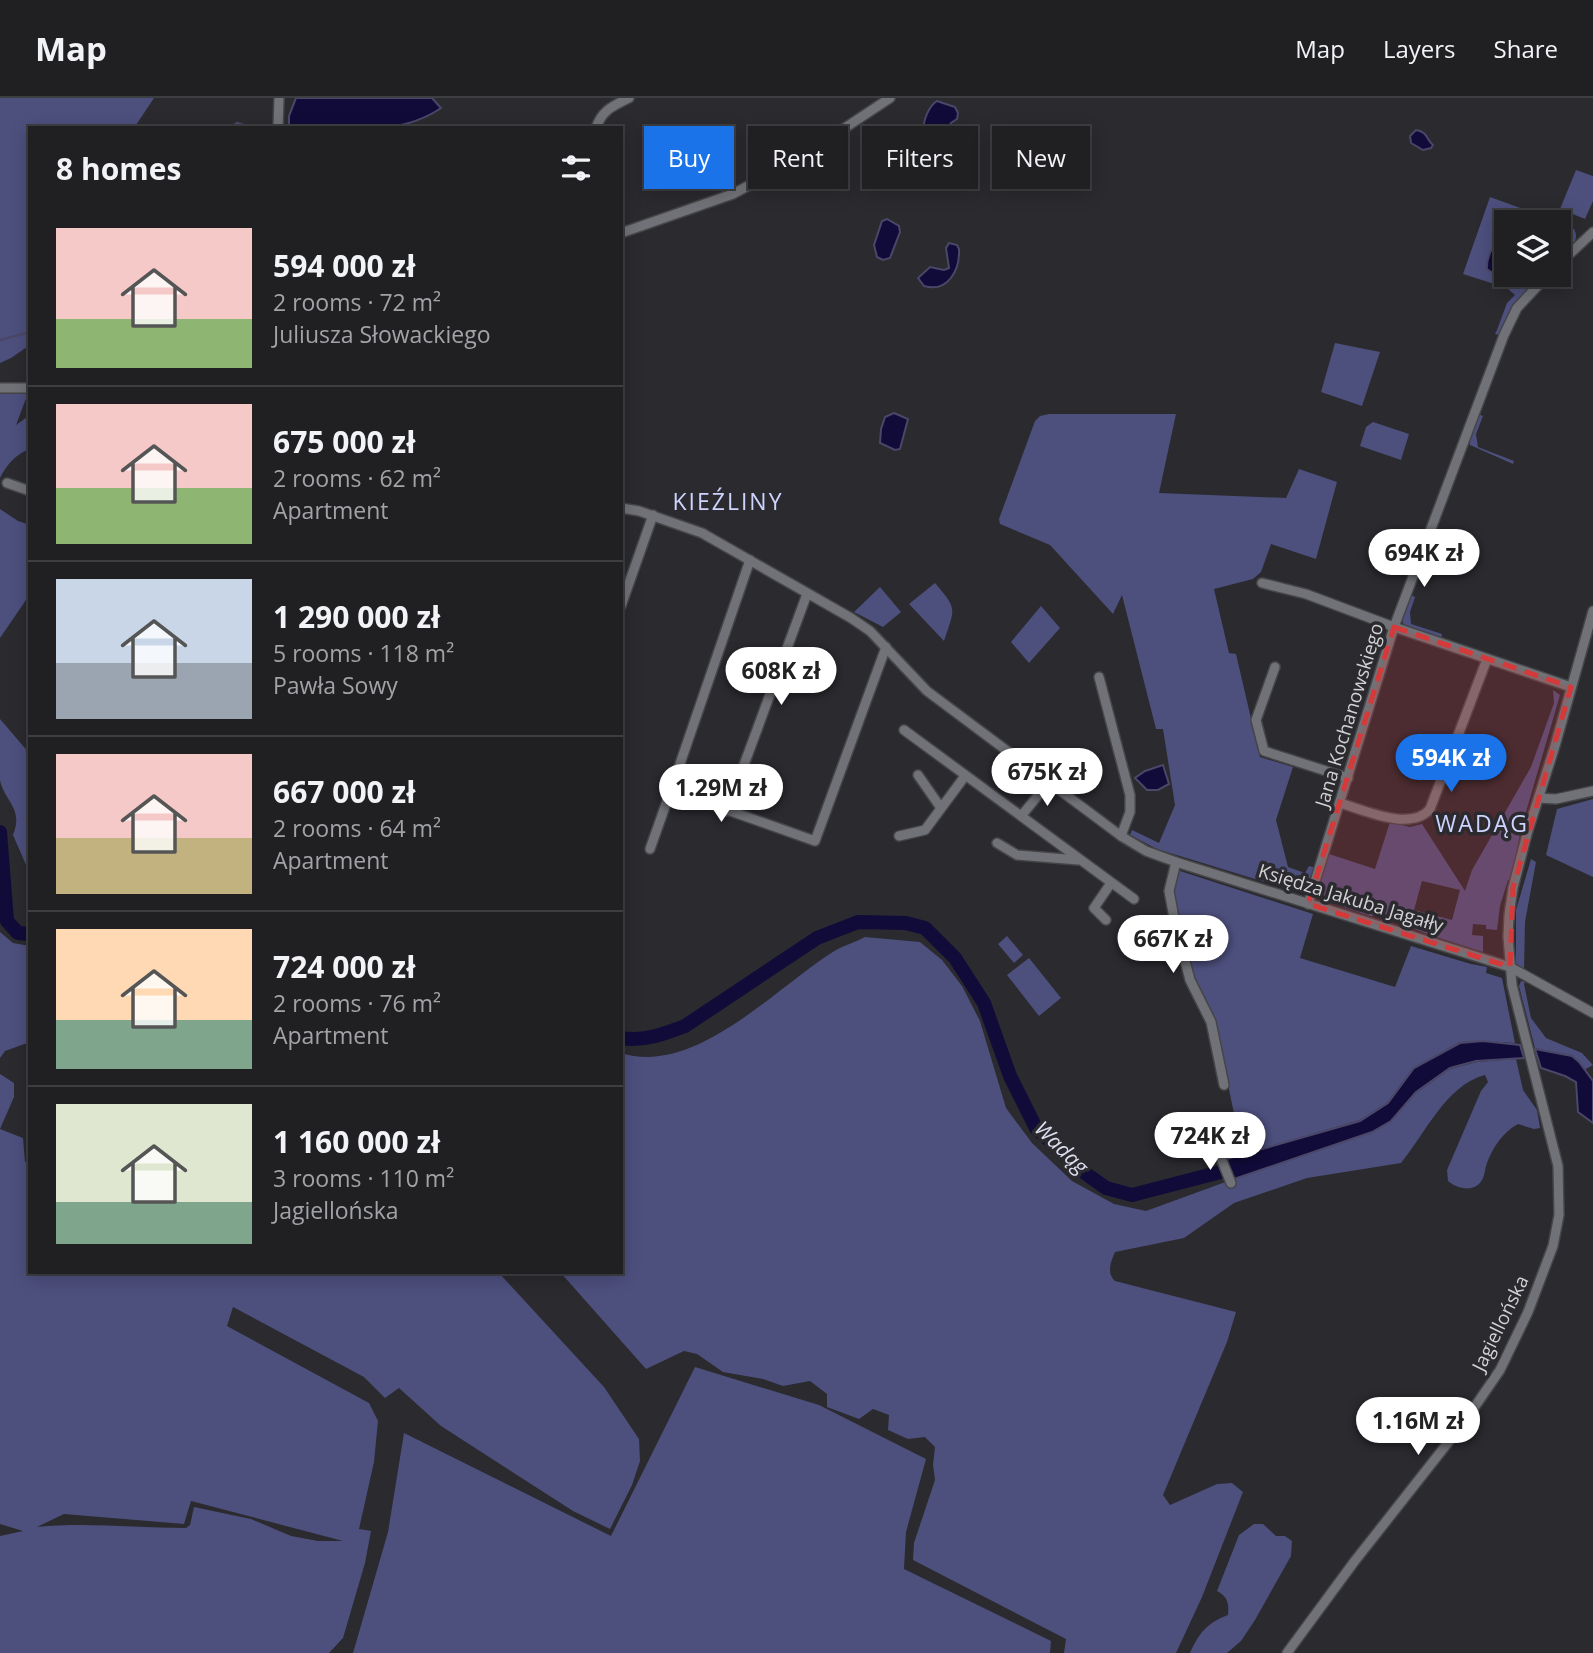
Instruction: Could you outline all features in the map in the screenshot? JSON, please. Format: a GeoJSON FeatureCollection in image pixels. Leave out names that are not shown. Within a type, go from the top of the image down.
{"type":"FeatureCollection","features":[{"type":"Feature","properties":{"kind":"street"},"geometry":{"type":"LineString","coordinates":[[278,126],[279,98]]}},
{"type":"Feature","properties":{"kind":"street"},"geometry":{"type":"LineString","coordinates":[[597,126],[606,109],[629,98]]}},
{"type":"Feature","properties":{"kind":"street"},"geometry":{"type":"LineString","coordinates":[[623,232],[733,194],[801,157],[890,98]]}},
{"type":"Feature","properties":{"kind":"street"},"geometry":{"type":"LineString","coordinates":[[1571,253],[1593,232]]}},
{"type":"Feature","properties":{"kind":"street","name":"Jana Kochanowskiego"},"geometry":{"type":"LineString","coordinates":[[1308,904],[1394,627],[1509,321],[1517,307],[1536,287]]}},
{"type":"Feature","properties":{"kind":"street"},"geometry":{"type":"LineString","coordinates":[[0,388],[28,388]]}},
{"type":"Feature","properties":{"kind":"street"},"geometry":{"type":"LineString","coordinates":[[7,483],[28,490]]}},
{"type":"Feature","properties":{"kind":"street","name":"Księdza Jakuba Jagałły"},"geometry":{"type":"LineString","coordinates":[[623,508],[653,515],[702,533],[851,618],[870,631],[927,691],[1121,836],[1146,850],[1176,862],[1510,967],[1593,1013]]}},
{"type":"Feature","properties":{"kind":"street"},"geometry":{"type":"LineString","coordinates":[[623,600],[653,515]]}},
{"type":"Feature","properties":{"kind":"street"},"geometry":{"type":"LineString","coordinates":[[650,849],[750,560]]}},
{"type":"Feature","properties":{"kind":"street"},"geometry":{"type":"LineString","coordinates":[[1262,583],[1306,594],[1571,687]]}},
{"type":"Feature","properties":{"kind":"street"},"geometry":{"type":"LineString","coordinates":[[727,811],[807,594]]}},
{"type":"Feature","properties":{"kind":"street"},"geometry":{"type":"LineString","coordinates":[[1510,967],[1508,937],[1513,888],[1593,611]]}},
{"type":"Feature","properties":{"kind":"street"},"geometry":{"type":"LineString","coordinates":[[671,790],[815,841],[886,647]]}},
{"type":"Feature","properties":{"kind":"street"},"geometry":{"type":"LineString","coordinates":[[1340,803],[1409,821],[1426,814],[1487,659]]}},
{"type":"Feature","properties":{"kind":"street"},"geometry":{"type":"LineString","coordinates":[[1275,667],[1256,720],[1264,751],[1348,778]]}},
{"type":"Feature","properties":{"kind":"street"},"geometry":{"type":"LineString","coordinates":[[1099,677],[1130,795],[1130,812],[1121,836]]}},
{"type":"Feature","properties":{"kind":"street"},"geometry":{"type":"LineString","coordinates":[[904,730],[1134,899]]}},
{"type":"Feature","properties":{"kind":"street"},"geometry":{"type":"LineString","coordinates":[[918,775],[941,808]]}},
{"type":"Feature","properties":{"kind":"street"},"geometry":{"type":"LineString","coordinates":[[899,836],[925,831],[965,776]]}},
{"type":"Feature","properties":{"kind":"street"},"geometry":{"type":"LineString","coordinates":[[1022,815],[1049,782]]}},
{"type":"Feature","properties":{"kind":"street"},"geometry":{"type":"LineString","coordinates":[[1539,798],[1556,799],[1593,791]]}},
{"type":"Feature","properties":{"kind":"street"},"geometry":{"type":"LineString","coordinates":[[1048,858],[1055,841]]}},
{"type":"Feature","properties":{"kind":"street"},"geometry":{"type":"LineString","coordinates":[[997,843],[1017,855],[1080,860]]}},
{"type":"Feature","properties":{"kind":"street"},"geometry":{"type":"LineString","coordinates":[[1176,862],[1169,891],[1175,923],[1191,980],[1211,1022],[1224,1086]]}},
{"type":"Feature","properties":{"kind":"street"},"geometry":{"type":"LineString","coordinates":[[1106,920],[1094,908],[1111,883]]}},
{"type":"Feature","properties":{"kind":"street","name":"Jagiellońska"},"geometry":{"type":"LineString","coordinates":[[1287,1653],[1354,1562],[1465,1421],[1500,1370],[1518,1336],[1553,1246],[1559,1215],[1558,1166],[1510,967]]}},
{"type":"Feature","properties":{"kind":"street"},"geometry":{"type":"LineString","coordinates":[[1218,1151],[1231,1184]]}},
{"type":"Feature","properties":{"kind":"highlighted area"},"geometry":{"type":"Polygon","coordinates":[[[1394,627],[1571,687],[1513,888],[1510,967],[1308,904],[1394,627]]]}},
{"type":"Feature","properties":{"kind":"shaded area"},"geometry":{"type":"Polygon","coordinates":[[[0,98],[154,98],[135,126],[28,126],[28,346],[0,363],[0,98]]]}},
{"type":"Feature","properties":{"kind":"shaded area"},"geometry":{"type":"Polygon","coordinates":[[[296,98],[432,98],[441,108],[396,126],[289,126],[289,116],[296,98]]]}},
{"type":"Feature","properties":{"kind":"shaded area"},"geometry":{"type":"Polygon","coordinates":[[[937,101],[955,107],[957,119],[950,126],[924,126],[931,106],[937,101]]]}},
{"type":"Feature","properties":{"kind":"shaded area"},"geometry":{"type":"Polygon","coordinates":[[[1416,130],[1425,134],[1433,145],[1431,148],[1423,150],[1411,143],[1410,136],[1416,130]]]}},
{"type":"Feature","properties":{"kind":"shaded area"},"geometry":{"type":"Polygon","coordinates":[[[1576,170],[1593,176],[1593,201],[1585,219],[1571,213],[1571,210],[1560,209],[1576,170]]]}},
{"type":"Feature","properties":{"kind":"shaded area"},"geometry":{"type":"Polygon","coordinates":[[[1490,197],[1526,210],[1494,210],[1494,284],[1463,274],[1490,197]]]}},
{"type":"Feature","properties":{"kind":"shaded area"},"geometry":{"type":"Polygon","coordinates":[[[887,219],[899,226],[900,232],[890,258],[883,260],[877,257],[874,245],[882,221],[887,219]]]}},
{"type":"Feature","properties":{"kind":"shaded area"},"geometry":{"type":"Polygon","coordinates":[[[1571,228],[1576,234],[1571,248],[1571,228]]]}},
{"type":"Feature","properties":{"kind":"shaded area"},"geometry":{"type":"Polygon","coordinates":[[[949,243],[957,245],[959,249],[955,272],[940,286],[924,286],[918,278],[930,267],[944,270],[949,268],[946,248],[949,243]]]}},
{"type":"Feature","properties":{"kind":"shaded area"},"geometry":{"type":"Polygon","coordinates":[[[1494,246],[1494,274],[1487,269],[1494,246]]]}},
{"type":"Feature","properties":{"kind":"shaded area"},"geometry":{"type":"Polygon","coordinates":[[[1504,287],[1532,287],[1512,308],[1500,335],[1495,334],[1507,303],[1515,295],[1504,287]]]}},
{"type":"Feature","properties":{"kind":"shaded area"},"geometry":{"type":"Polygon","coordinates":[[[1335,343],[1380,352],[1362,406],[1321,392],[1335,343]]]}},
{"type":"Feature","properties":{"kind":"shaded area"},"geometry":{"type":"Polygon","coordinates":[[[0,388],[28,388],[16,425],[28,416],[28,450],[12,460],[0,478],[0,388]]]}},
{"type":"Feature","properties":{"kind":"shaded area"},"geometry":{"type":"Polygon","coordinates":[[[894,413],[908,419],[900,449],[895,450],[880,443],[885,417],[894,413]]]}},
{"type":"Feature","properties":{"kind":"shaded area"},"geometry":{"type":"Polygon","coordinates":[[[1176,414],[1159,493],[1286,498],[1299,469],[1337,482],[1316,559],[1271,544],[1261,572],[1253,579],[1214,589],[1229,653],[1236,654],[1260,757],[1293,767],[1276,820],[1288,867],[1305,873],[1309,866],[1315,868],[1308,889],[1301,893],[1157,849],[1130,835],[1132,830],[1159,843],[1175,805],[1163,729],[1156,729],[1122,595],[1113,614],[1050,545],[1000,524],[999,519],[1035,421],[1040,416],[1176,414]]]}},
{"type":"Feature","properties":{"kind":"shaded area"},"geometry":{"type":"Polygon","coordinates":[[[1478,414],[1483,416],[1476,434],[1478,447],[1514,461],[1513,464],[1470,445],[1469,440],[1478,414]]]}},
{"type":"Feature","properties":{"kind":"shaded area"},"geometry":{"type":"Polygon","coordinates":[[[1373,422],[1409,434],[1401,460],[1360,446],[1366,427],[1373,422]]]}},
{"type":"Feature","properties":{"kind":"shaded area"},"geometry":{"type":"Polygon","coordinates":[[[0,509],[28,524],[28,595],[0,638],[0,509]]]}},
{"type":"Feature","properties":{"kind":"shaded area"},"geometry":{"type":"Polygon","coordinates":[[[935,583],[948,599],[952,610],[944,641],[909,604],[935,583]]]}},
{"type":"Feature","properties":{"kind":"shaded area"},"geometry":{"type":"Polygon","coordinates":[[[880,587],[901,612],[883,627],[854,612],[880,587]]]}},
{"type":"Feature","properties":{"kind":"shaded area"},"geometry":{"type":"Polygon","coordinates":[[[1411,595],[1415,597],[1410,612],[1411,624],[1442,634],[1441,640],[1404,626],[1402,619],[1411,595]]]}},
{"type":"Feature","properties":{"kind":"shaded area"},"geometry":{"type":"Polygon","coordinates":[[[1041,606],[1060,628],[1029,663],[1011,642],[1041,606]]]}},
{"type":"Feature","properties":{"kind":"shaded area"},"geometry":{"type":"Polygon","coordinates":[[[1553,690],[1560,695],[1521,829],[1511,880],[1508,880],[1500,906],[1497,930],[1486,929],[1486,925],[1473,924],[1472,935],[1483,936],[1483,952],[1385,917],[1370,916],[1320,899],[1317,895],[1329,854],[1375,869],[1390,822],[1410,827],[1422,824],[1465,891],[1472,870],[1531,767],[1554,703],[1553,690]],[[1422,881],[1414,910],[1452,920],[1460,890],[1422,881]]]}},
{"type":"Feature","properties":{"kind":"shaded area"},"geometry":{"type":"Polygon","coordinates":[[[0,719],[28,752],[28,869],[13,835],[16,826],[15,811],[0,780],[0,719]]]}},
{"type":"Feature","properties":{"kind":"shaded area"},"geometry":{"type":"Polygon","coordinates":[[[1163,765],[1169,784],[1158,790],[1147,790],[1135,778],[1145,771],[1163,765]]]}},
{"type":"Feature","properties":{"kind":"shaded area"},"geometry":{"type":"Polygon","coordinates":[[[1593,799],[1593,877],[1546,855],[1557,809],[1593,799]]]}},
{"type":"Feature","properties":{"kind":"shaded area"},"geometry":{"type":"Polygon","coordinates":[[[1531,859],[1536,862],[1525,922],[1524,970],[1516,966],[1516,910],[1531,859]]]}},
{"type":"Feature","properties":{"kind":"shaded area"},"geometry":{"type":"Polygon","coordinates":[[[1177,870],[1313,914],[1300,958],[1395,987],[1411,946],[1487,967],[1486,973],[1502,978],[1515,1043],[1460,1042],[1413,1068],[1387,1103],[1360,1120],[1226,1159],[1213,1138],[1233,1132],[1237,1128],[1215,1022],[1194,979],[1177,915],[1173,891],[1177,870]]]}},
{"type":"Feature","properties":{"kind":"shaded area"},"geometry":{"type":"Polygon","coordinates":[[[0,932],[13,943],[28,946],[28,1043],[5,1051],[0,1058],[0,932]]]}},
{"type":"Feature","properties":{"kind":"shaded area"},"geometry":{"type":"Polygon","coordinates":[[[1007,936],[1023,955],[1014,963],[998,944],[1007,936]]]}},
{"type":"Feature","properties":{"kind":"shaded area"},"geometry":{"type":"Polygon","coordinates":[[[865,937],[920,942],[942,960],[962,986],[980,1021],[1006,1108],[1032,1143],[1072,1181],[1114,1204],[1146,1211],[1291,1158],[1372,1132],[1391,1121],[1416,1093],[1450,1069],[1477,1062],[1516,1059],[1523,1090],[1537,1110],[1540,1128],[1518,1124],[1508,1131],[1495,1146],[1483,1178],[1475,1187],[1461,1188],[1452,1184],[1448,1181],[1447,1170],[1481,1091],[1488,1082],[1485,1075],[1471,1080],[1448,1100],[1401,1163],[1307,1178],[1234,1203],[1184,1238],[1115,1252],[1110,1271],[1115,1281],[1236,1312],[1227,1342],[1163,1495],[1170,1505],[1217,1484],[1232,1483],[1243,1492],[1202,1597],[1176,1653],[1064,1653],[1066,1639],[913,1560],[914,1543],[935,1480],[935,1447],[925,1437],[908,1439],[888,1430],[889,1415],[873,1409],[859,1419],[827,1407],[827,1394],[810,1381],[783,1386],[763,1379],[723,1372],[697,1354],[684,1351],[646,1369],[562,1274],[623,1274],[623,1053],[649,1057],[678,1052],[707,1040],[735,1024],[836,950],[865,937]]]}},
{"type":"Feature","properties":{"kind":"shaded area"},"geometry":{"type":"Polygon","coordinates":[[[1029,958],[1061,998],[1039,1016],[1007,975],[1029,958]]]}},
{"type":"Feature","properties":{"kind":"shaded area"},"geometry":{"type":"Polygon","coordinates":[[[1521,981],[1525,982],[1531,1018],[1546,1038],[1582,1053],[1593,1065],[1584,1070],[1572,1056],[1535,1048],[1519,986],[1521,981]]]}},
{"type":"Feature","properties":{"kind":"shaded area"},"geometry":{"type":"Polygon","coordinates":[[[1483,1041],[1520,1045],[1524,1058],[1476,1061],[1450,1068],[1416,1092],[1391,1121],[1372,1132],[1234,1179],[1232,1177],[1227,1159],[1360,1121],[1388,1103],[1414,1068],[1460,1043],[1483,1041]]]}},
{"type":"Feature","properties":{"kind":"shaded area"},"geometry":{"type":"Polygon","coordinates":[[[1535,1049],[1572,1056],[1579,1062],[1593,1081],[1593,1123],[1578,1112],[1576,1082],[1541,1068],[1535,1049]]]}},
{"type":"Feature","properties":{"kind":"shaded area"},"geometry":{"type":"Polygon","coordinates":[[[0,1074],[14,1083],[14,1097],[0,1129],[0,1074]]]}},
{"type":"Feature","properties":{"kind":"shaded area"},"geometry":{"type":"Polygon","coordinates":[[[0,1129],[23,1138],[25,1162],[28,1163],[28,1274],[500,1274],[604,1387],[639,1439],[640,1461],[632,1485],[610,1529],[573,1511],[441,1426],[399,1388],[385,1398],[364,1377],[233,1307],[227,1326],[369,1403],[378,1421],[374,1462],[359,1529],[371,1531],[365,1563],[343,1638],[329,1653],[0,1653],[0,1536],[23,1531],[0,1524],[0,1129]],[[191,1501],[184,1524],[64,1514],[37,1527],[92,1525],[186,1528],[190,1525],[194,1507],[251,1519],[291,1536],[318,1541],[343,1541],[191,1501]]]}},
{"type":"Feature","properties":{"kind":"shaded area"},"geometry":{"type":"Polygon","coordinates":[[[695,1367],[819,1405],[926,1459],[906,1532],[904,1569],[1051,1641],[1050,1653],[353,1653],[388,1532],[404,1433],[611,1536],[695,1367]]]}},
{"type":"Feature","properties":{"kind":"shaded area"},"geometry":{"type":"Polygon","coordinates":[[[1254,1524],[1263,1524],[1276,1536],[1285,1536],[1292,1541],[1291,1556],[1241,1641],[1227,1653],[1190,1653],[1204,1630],[1228,1615],[1227,1601],[1217,1591],[1239,1535],[1254,1524]]]}},
{"type":"Feature","properties":{"kind":"waterway"},"geometry":{"type":"LineString","coordinates":[[233,126],[237,123],[247,126]]}},
{"type":"Feature","properties":{"kind":"waterway"},"geometry":{"type":"LineString","coordinates":[[0,340],[28,333]]}},
{"type":"Feature","properties":{"kind":"waterway","name":"Wadąg"},"geometry":{"type":"LineString","coordinates":[[0,832],[7,921],[18,933],[28,934]]}},
{"type":"Feature","properties":{"kind":"waterway","name":"Wadąg"},"geometry":{"type":"LineString","coordinates":[[623,1038],[645,1038],[685,1026],[817,938],[858,922],[906,923],[925,928],[955,958],[984,1003],[1010,1076],[1036,1128],[1085,1173],[1106,1188],[1132,1195],[1240,1167]]}},
{"type":"Feature","properties":{"kind":"district","name":"KIEŹLINY"},"geometry":{"type":"Point","coordinates":[728,501]}},
{"type":"Feature","properties":{"kind":"district","name":"WADĄG"},"geometry":{"type":"Point","coordinates":[1482,823]}}]}
